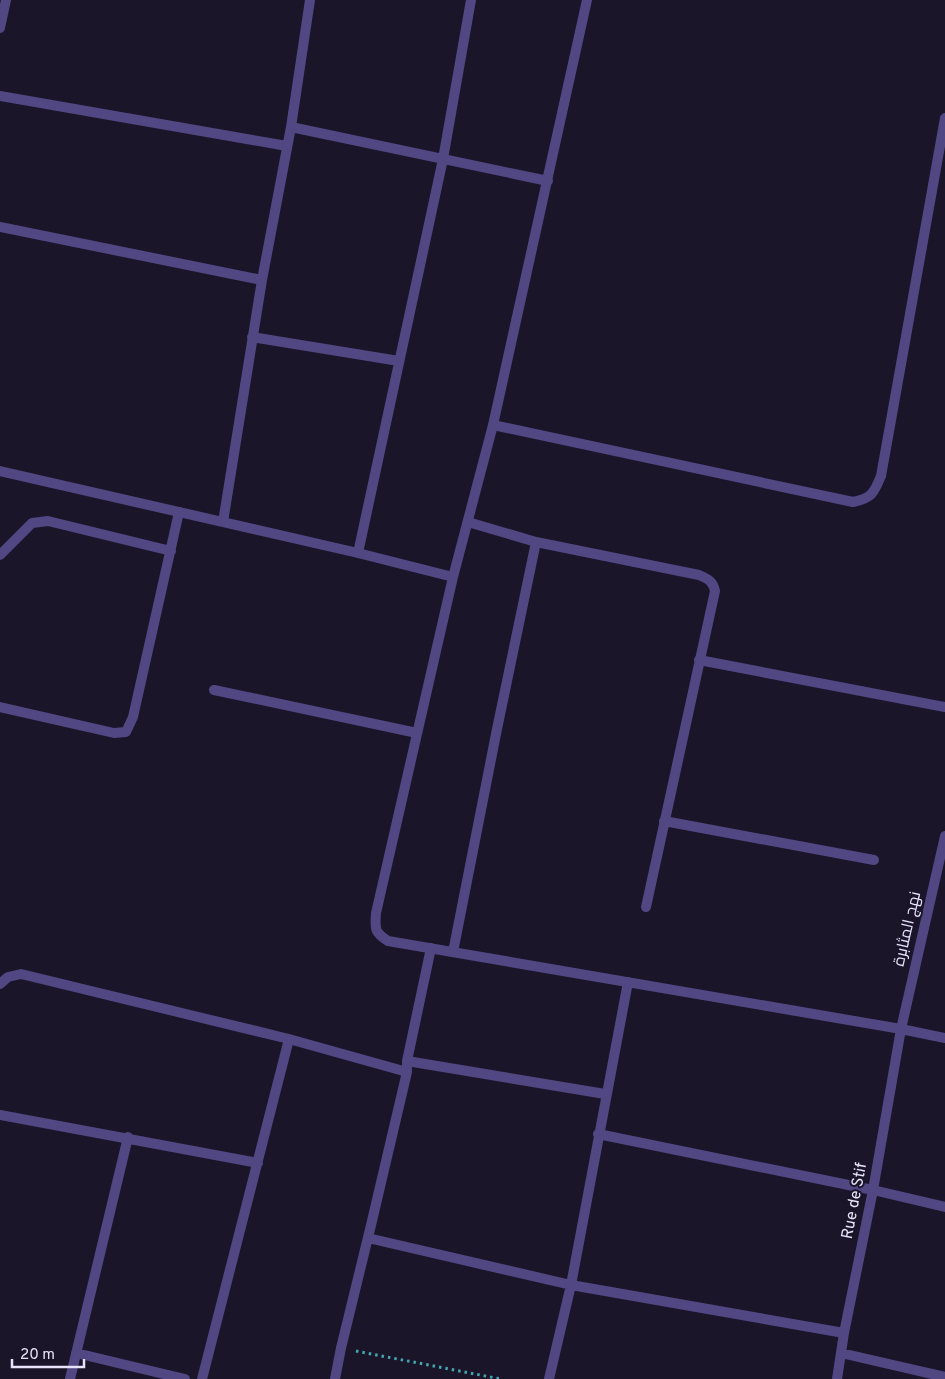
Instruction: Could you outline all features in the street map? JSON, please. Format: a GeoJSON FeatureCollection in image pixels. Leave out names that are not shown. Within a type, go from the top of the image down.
{"type":"FeatureCollection","features":[{"type":"Feature","properties":{"kind":"street"},"geometry":{"type":"LineString","coordinates":[[0,28],[6,0]]}},
{"type":"Feature","properties":{"kind":"street"},"geometry":{"type":"LineString","coordinates":[[223,522],[252,337],[291,127],[310,0]]}},
{"type":"Feature","properties":{"kind":"street"},"geometry":{"type":"LineString","coordinates":[[358,553],[443,159],[471,0]]}},
{"type":"Feature","properties":{"kind":"street"},"geometry":{"type":"LineString","coordinates":[[587,0],[493,425],[453,577],[376,913],[375,928],[380,936],[388,940],[945,1038]]}},
{"type":"Feature","properties":{"kind":"street"},"geometry":{"type":"LineString","coordinates":[[0,96],[287,146]]}},
{"type":"Feature","properties":{"kind":"street"},"geometry":{"type":"LineString","coordinates":[[493,425],[853,502],[866,499],[875,490],[881,476],[945,118]]}},
{"type":"Feature","properties":{"kind":"street"},"geometry":{"type":"LineString","coordinates":[[291,127],[548,182]]}},
{"type":"Feature","properties":{"kind":"street"},"geometry":{"type":"LineString","coordinates":[[0,226],[262,280]]}},
{"type":"Feature","properties":{"kind":"street"},"geometry":{"type":"LineString","coordinates":[[252,337],[399,361]]}},
{"type":"Feature","properties":{"kind":"street"},"geometry":{"type":"LineString","coordinates":[[0,471],[358,553],[453,577]]}},
{"type":"Feature","properties":{"kind":"street"},"geometry":{"type":"LineString","coordinates":[[0,707],[114,733],[126,732],[133,717],[179,512]]}},
{"type":"Feature","properties":{"kind":"street"},"geometry":{"type":"LineString","coordinates":[[0,555],[32,523],[48,521],[171,551]]}},
{"type":"Feature","properties":{"kind":"street"},"geometry":{"type":"LineString","coordinates":[[468,522],[536,542],[699,574],[708,578],[713,584],[715,591],[646,907]]}},
{"type":"Feature","properties":{"kind":"street"},"geometry":{"type":"LineString","coordinates":[[453,952],[496,729],[536,542]]}},
{"type":"Feature","properties":{"kind":"street"},"geometry":{"type":"LineString","coordinates":[[699,660],[945,707]]}},
{"type":"Feature","properties":{"kind":"street"},"geometry":{"type":"LineString","coordinates":[[214,690],[417,733]]}},
{"type":"Feature","properties":{"kind":"street"},"geometry":{"type":"LineString","coordinates":[[664,821],[874,860]]}},
{"type":"Feature","properties":{"kind":"street","name":"نهج المثابرة"},"geometry":{"type":"LineString","coordinates":[[901,1029],[945,836]]}},
{"type":"Feature","properties":{"kind":"street"},"geometry":{"type":"LineString","coordinates":[[335,1379],[340,1348],[368,1238],[406,1072],[431,948]]}},
{"type":"Feature","properties":{"kind":"street"},"geometry":{"type":"LineString","coordinates":[[0,984],[8,977],[21,974],[289,1039],[406,1072]]}},
{"type":"Feature","properties":{"kind":"street"},"geometry":{"type":"LineString","coordinates":[[549,1379],[571,1285],[605,1094],[628,982]]}},
{"type":"Feature","properties":{"kind":"street","name":"Rue de Stif"},"geometry":{"type":"LineString","coordinates":[[837,1379],[901,1029]]}},
{"type":"Feature","properties":{"kind":"street"},"geometry":{"type":"LineString","coordinates":[[202,1379],[289,1039]]}},
{"type":"Feature","properties":{"kind":"street"},"geometry":{"type":"LineString","coordinates":[[407,1061],[605,1094]]}},
{"type":"Feature","properties":{"kind":"street"},"geometry":{"type":"LineString","coordinates":[[0,1114],[258,1163]]}},
{"type":"Feature","properties":{"kind":"street"},"geometry":{"type":"LineString","coordinates":[[598,1134],[873,1190],[945,1207]]}},
{"type":"Feature","properties":{"kind":"street"},"geometry":{"type":"LineString","coordinates":[[70,1379],[128,1137]]}},
{"type":"Feature","properties":{"kind":"street"},"geometry":{"type":"LineString","coordinates":[[368,1238],[571,1285],[844,1333]]}},
{"type":"Feature","properties":{"kind":"street"},"geometry":{"type":"LineString","coordinates":[[76,1353],[186,1379]]}},
{"type":"Feature","properties":{"kind":"street"},"geometry":{"type":"LineString","coordinates":[[841,1353],[945,1377]]}},
{"type":"Feature","properties":{"kind":"path"},"geometry":{"type":"LineString","coordinates":[[340,1348],[501,1379]]}}]}
